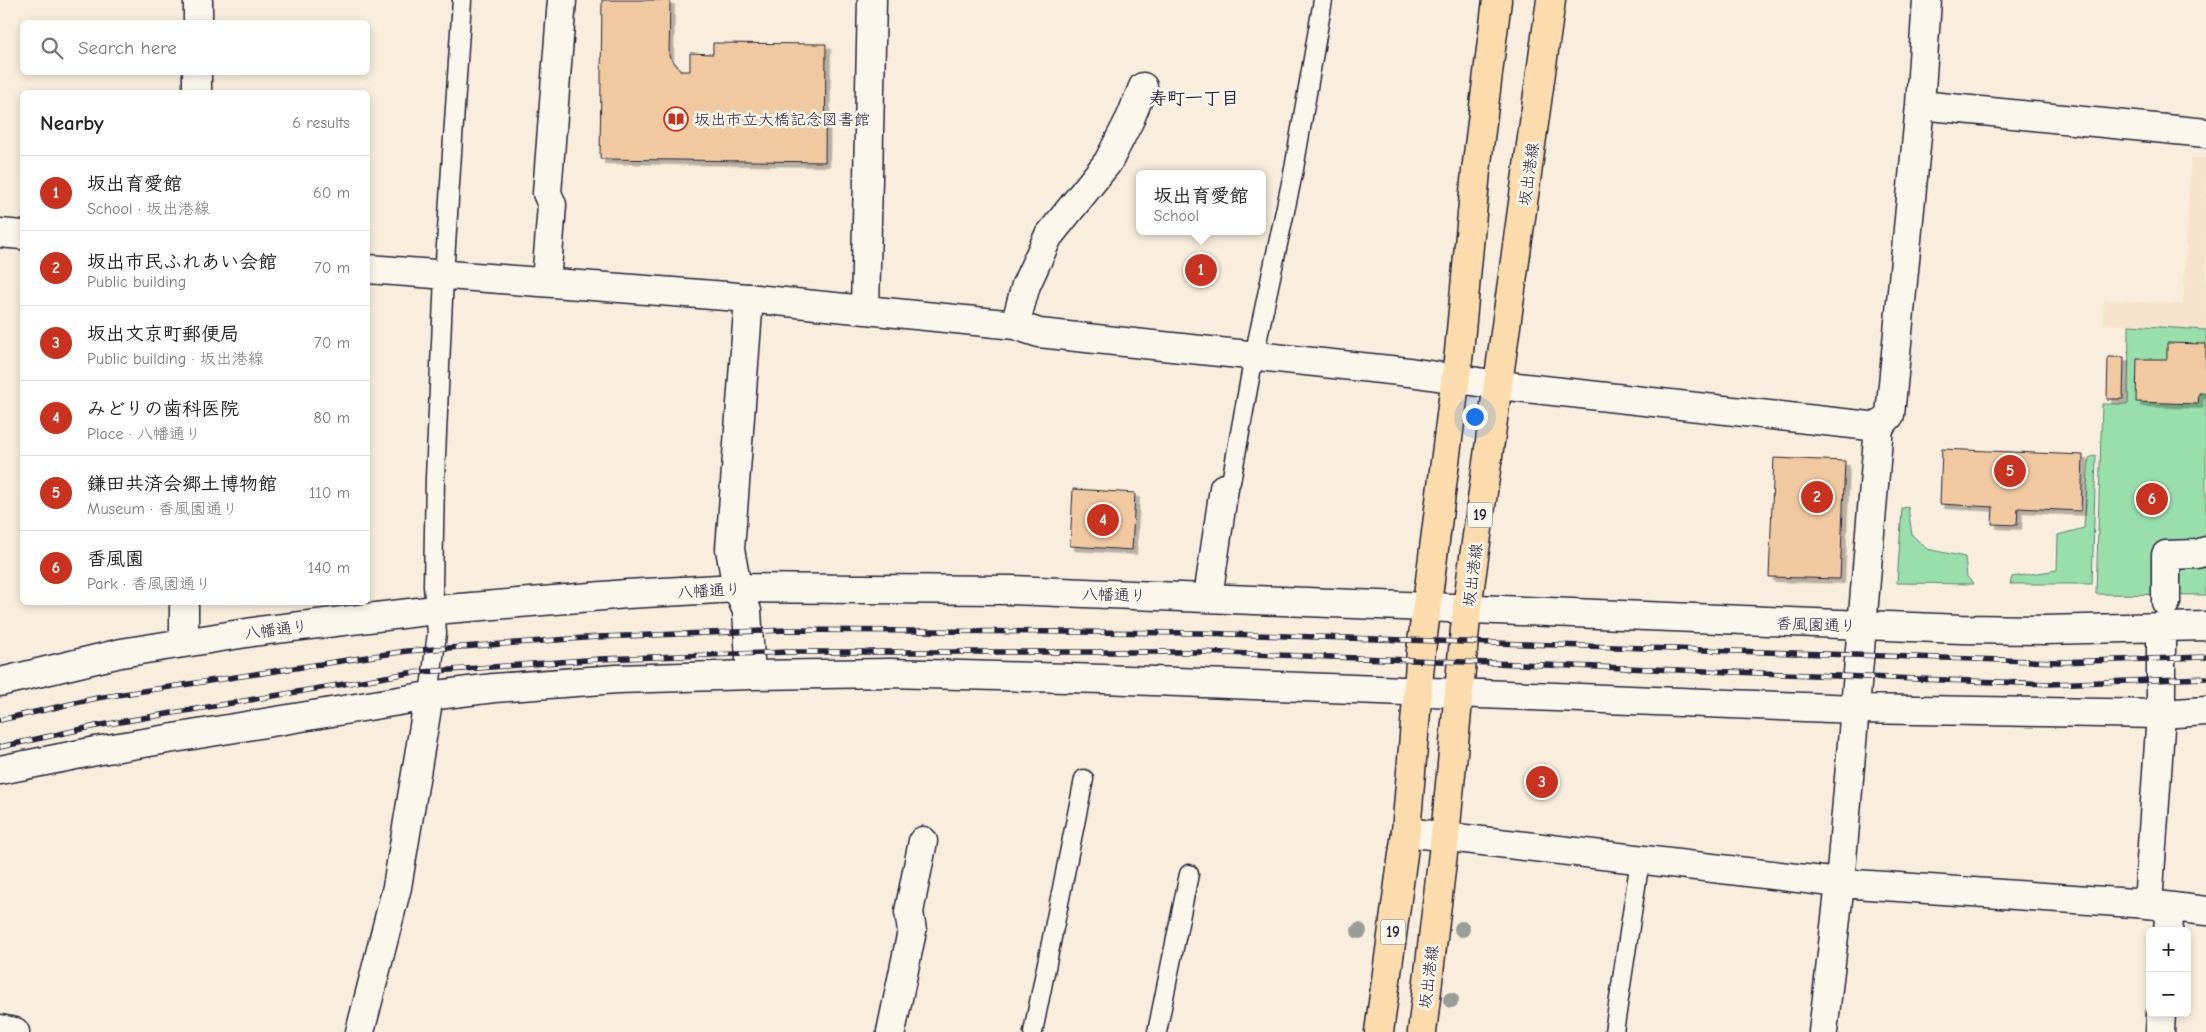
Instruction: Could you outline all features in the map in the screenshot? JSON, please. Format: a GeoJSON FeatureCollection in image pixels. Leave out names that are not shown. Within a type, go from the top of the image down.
{"type":"FeatureCollection","features":[{"type":"Feature","properties":{"kind":"main road","name":"19"},"geometry":{"type":"LineString","coordinates":[[1379,1032],[1406,832],[1426,606],[1456,378],[1476,172],[1497,0]]}},
{"type":"Feature","properties":{"kind":"main road","name":"坂出港線"},"geometry":{"type":"LineString","coordinates":[[1422,1032],[1446,836],[1467,608],[1551,0]]}},
{"type":"Feature","properties":{"kind":"street"},"geometry":{"type":"LineString","coordinates":[[198,0],[198,20]]}},
{"type":"Feature","properties":{"kind":"street"},"geometry":{"type":"LineString","coordinates":[[546,282],[552,205],[547,193],[562,0]]}},
{"type":"Feature","properties":{"kind":"street"},"geometry":{"type":"LineString","coordinates":[[865,310],[872,0]]}},
{"type":"Feature","properties":{"kind":"street"},"geometry":{"type":"LineString","coordinates":[[1824,1032],[1856,709],[1879,427],[1890,415],[1920,105],[1927,0]]}},
{"type":"Feature","properties":{"kind":"street"},"geometry":{"type":"LineString","coordinates":[[197,75],[197,90]]}},
{"type":"Feature","properties":{"kind":"street"},"geometry":{"type":"LineString","coordinates":[[1015,325],[1026,285],[1048,236],[1108,162],[1130,119],[1143,86]]}},
{"type":"Feature","properties":{"kind":"street"},"geometry":{"type":"LineString","coordinates":[[1920,105],[2206,133]]}},
{"type":"Feature","properties":{"kind":"street"},"geometry":{"type":"LineString","coordinates":[[0,233],[20,236]]}},
{"type":"Feature","properties":{"kind":"street"},"geometry":{"type":"LineString","coordinates":[[370,269],[749,298],[1015,325],[1039,333],[1456,378],[1498,385],[1879,427]]}},
{"type":"Feature","properties":{"kind":"street"},"geometry":{"type":"LineString","coordinates":[[749,298],[730,549],[737,588],[747,612],[751,675]]}},
{"type":"Feature","properties":{"kind":"street"},"geometry":{"type":"LineString","coordinates":[[1208,597],[1224,488]]}},
{"type":"Feature","properties":{"kind":"street"},"geometry":{"type":"LineString","coordinates":[[2166,602],[2166,555],[2206,552]]}},
{"type":"Feature","properties":{"kind":"street","name":"八幡通り"},"geometry":{"type":"LineString","coordinates":[[0,682],[99,658],[184,642],[435,610],[628,594],[737,588],[1012,590],[1426,606]]}},
{"type":"Feature","properties":{"kind":"street"},"geometry":{"type":"LineString","coordinates":[[184,605],[184,642]]}},
{"type":"Feature","properties":{"kind":"street","name":"香風園通り"},"geometry":{"type":"LineString","coordinates":[[1426,606],[1863,626],[2045,630],[2206,626]]}},
{"type":"Feature","properties":{"kind":"street"},"geometry":{"type":"LineString","coordinates":[[2160,628],[2162,914]]}},
{"type":"Feature","properties":{"kind":"street"},"geometry":{"type":"LineString","coordinates":[[0,770],[101,750],[429,696],[494,688],[617,679],[751,675],[890,673],[1103,679],[1856,709],[2160,714],[2206,711]]}},
{"type":"Feature","properties":{"kind":"street"},"geometry":{"type":"LineString","coordinates":[[360,1032],[397,887],[429,696]]}},
{"type":"Feature","properties":{"kind":"street"},"geometry":{"type":"LineString","coordinates":[[1406,832],[1840,883],[2162,914],[2206,911]]}},
{"type":"Feature","properties":{"kind":"street"},"geometry":{"type":"LineString","coordinates":[[892,1032],[912,931],[909,912],[923,841]]}},
{"type":"Feature","properties":{"kind":"street"},"geometry":{"type":"LineString","coordinates":[[2160,1032],[2162,1017]]}},
{"type":"Feature","properties":{"kind":"street"},"geometry":{"type":"LineString","coordinates":[[0,1029],[15,1032]]}},
{"type":"Feature","properties":{"kind":"lane"},"geometry":{"type":"LineString","coordinates":[[429,696],[437,634],[433,586],[435,478],[444,276],[462,0]]}},
{"type":"Feature","properties":{"kind":"lane"},"geometry":{"type":"LineString","coordinates":[[1224,488],[1231,482],[1254,356],[1294,169],[1323,0]]}},
{"type":"Feature","properties":{"kind":"lane"},"geometry":{"type":"LineString","coordinates":[[1033,1032],[1084,779]]}},
{"type":"Feature","properties":{"kind":"lane"},"geometry":{"type":"LineString","coordinates":[[1614,1032],[1640,860]]}},
{"type":"Feature","properties":{"kind":"lane"},"geometry":{"type":"LineString","coordinates":[[1157,1032],[1189,874]]}},
{"type":"Feature","properties":{"kind":"shaded area"},"geometry":{"type":"Polygon","coordinates":[[[2191,158],[2206,158],[2206,330],[2103,324],[2104,300],[2183,304],[2191,158]]]}},
{"type":"Feature","properties":{"kind":"green space"},"geometry":{"type":"Polygon","coordinates":[[[2129,325],[2206,330],[2206,595],[2096,594],[2102,404],[2128,404],[2129,325]]]}},
{"type":"Feature","properties":{"kind":"green space"},"geometry":{"type":"Polygon","coordinates":[[[2096,455],[2092,584],[2010,584],[2012,577],[2057,570],[2058,535],[2084,528],[2089,458],[2096,455]]]}},
{"type":"Feature","properties":{"kind":"green space"},"geometry":{"type":"Polygon","coordinates":[[[1908,507],[1912,535],[1927,549],[1965,557],[1967,577],[1974,584],[1897,583],[1902,508],[1908,507]]]}},
{"type":"Feature","properties":{"kind":"building"},"geometry":{"type":"Polygon","coordinates":[[[602,0],[670,0],[669,56],[681,71],[690,71],[690,53],[713,54],[713,43],[826,44],[825,162],[600,159],[602,0]]]}},
{"type":"Feature","properties":{"kind":"building"},"geometry":{"type":"Polygon","coordinates":[[[2167,343],[2206,344],[2206,393],[2199,393],[2198,404],[2136,402],[2137,359],[2167,359],[2167,343]]]}},
{"type":"Feature","properties":{"kind":"building"},"geometry":{"type":"Polygon","coordinates":[[[2108,357],[2124,357],[2123,399],[2107,399],[2108,357]]]}},
{"type":"Feature","properties":{"kind":"building"},"geometry":{"type":"Polygon","coordinates":[[[1942,449],[2083,455],[2081,511],[2018,508],[2017,525],[1992,524],[1993,507],[1940,504],[1942,449]]]}},
{"type":"Feature","properties":{"kind":"building"},"geometry":{"type":"Polygon","coordinates":[[[1774,458],[1845,461],[1840,579],[1769,577],[1774,458]]]}},
{"type":"Feature","properties":{"kind":"building"},"geometry":{"type":"Polygon","coordinates":[[[1073,489],[1135,493],[1132,550],[1070,546],[1073,489]]]}},
{"type":"Feature","properties":{"kind":"railway"},"geometry":{"type":"LineString","coordinates":[[0,720],[97,698],[407,651],[598,637],[788,630],[1200,633],[2059,662],[2206,657]]}},
{"type":"Feature","properties":{"kind":"railway"},"geometry":{"type":"LineString","coordinates":[[0,747],[96,726],[409,673],[600,659],[788,652],[1199,652],[2050,684],[2206,678]]}},
{"type":"Feature","properties":{"kind":"place","name":"坂出市立大橋記念図書館"},"geometry":{"type":"Point","coordinates":[676,119]}},
{"type":"Feature","properties":{"kind":"place","name":"坂出育愛館"},"geometry":{"type":"Point","coordinates":[1201,270]}},
{"type":"Feature","properties":{"kind":"place","name":"鎌田共済会郷土博物館"},"geometry":{"type":"Point","coordinates":[2010,471]}},
{"type":"Feature","properties":{"kind":"place","name":"坂出市民ふれあい会館"},"geometry":{"type":"Point","coordinates":[1817,497]}},
{"type":"Feature","properties":{"kind":"place","name":"香風園"},"geometry":{"type":"Point","coordinates":[2152,499]}},
{"type":"Feature","properties":{"kind":"place","name":"みどりの歯科医院"},"geometry":{"type":"Point","coordinates":[1103,520]}},
{"type":"Feature","properties":{"kind":"place","name":"坂出文京町郵便局"},"geometry":{"type":"Point","coordinates":[1542,782]}},
{"type":"Feature","properties":{"kind":"district","name":"寿町一丁目"},"geometry":{"type":"Point","coordinates":[1194,98]}}]}
